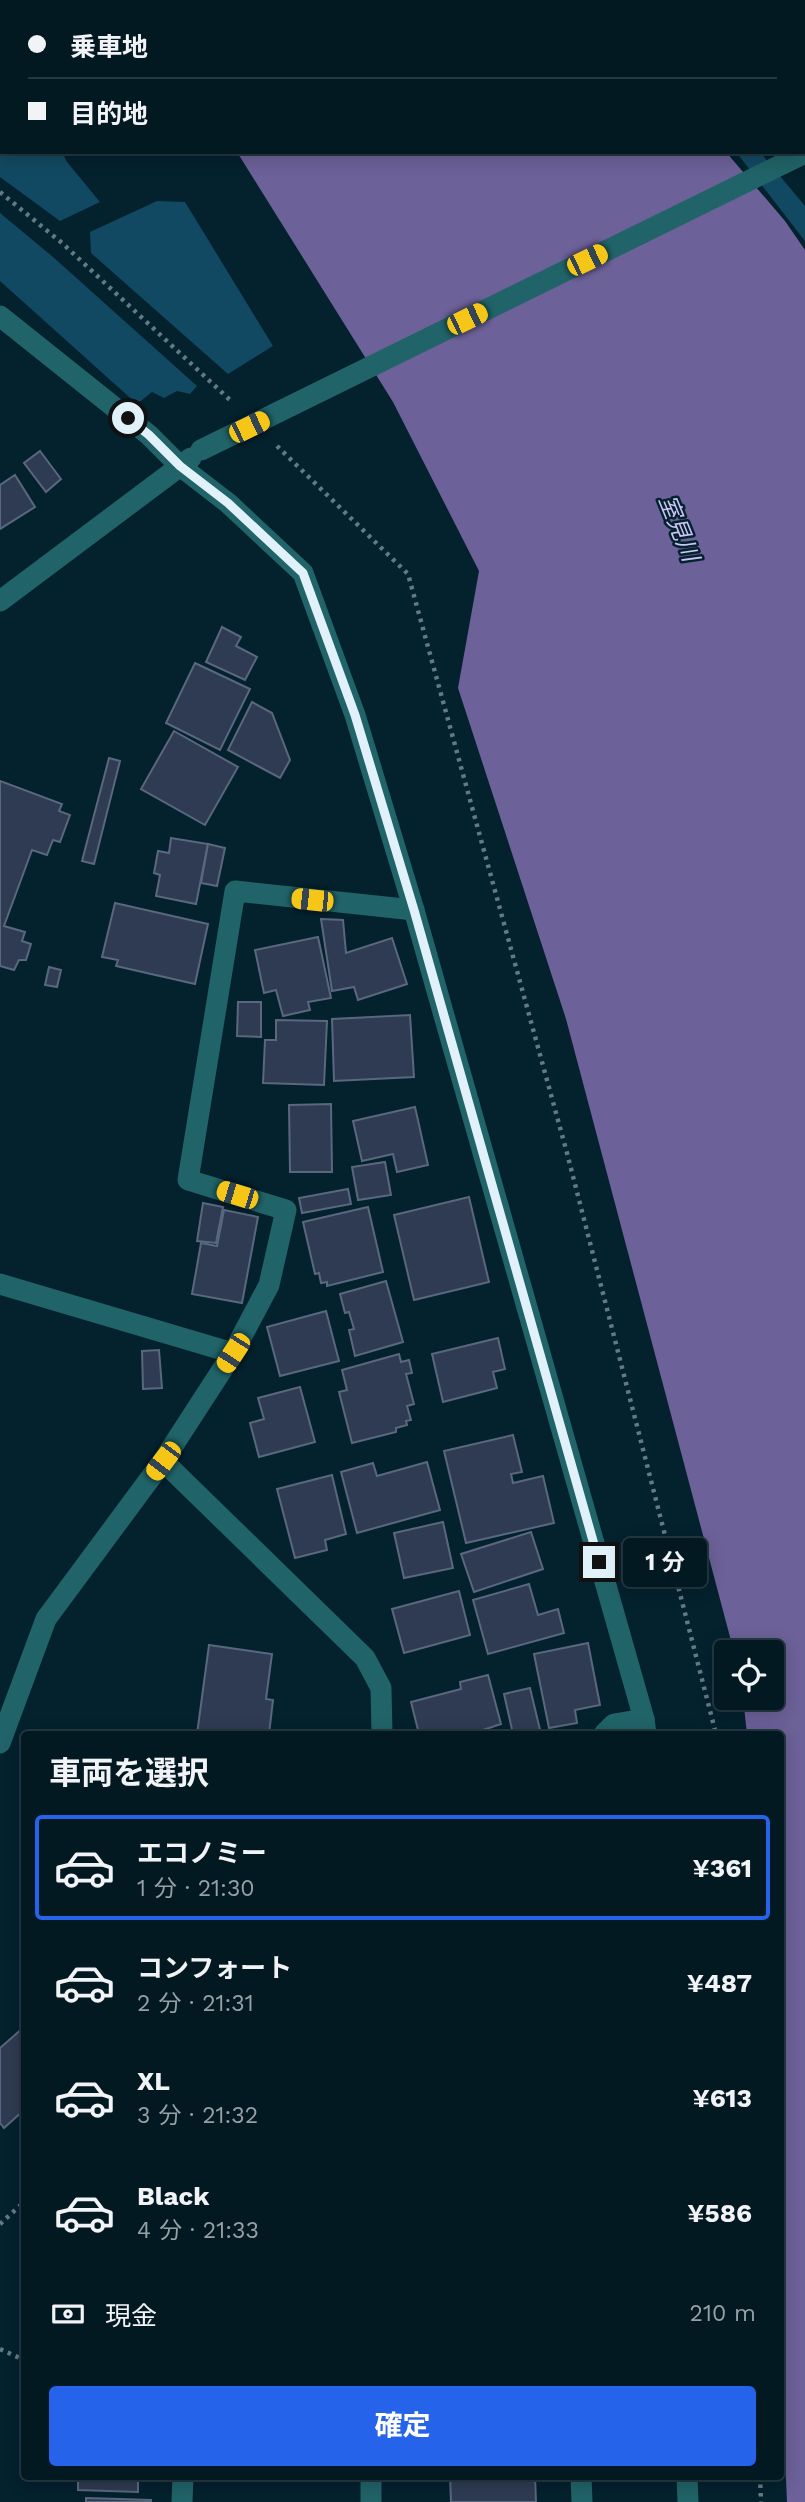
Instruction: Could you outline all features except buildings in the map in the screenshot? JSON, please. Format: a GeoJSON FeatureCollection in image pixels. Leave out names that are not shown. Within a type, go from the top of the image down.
{"type":"FeatureCollection","features":[{"type":"Feature","properties":{"kind":"street"},"geometry":{"type":"LineString","coordinates":[[0,601],[201,450],[803,154]]}},
{"type":"Feature","properties":{"kind":"street"},"geometry":{"type":"LineString","coordinates":[[0,316],[149,435],[180,466],[228,503],[303,573],[355,715],[414,910],[645,1727],[614,1724],[607,1731]]}},
{"type":"Feature","properties":{"kind":"street"},"geometry":{"type":"LineString","coordinates":[[0,1744],[46,1619],[163,1461],[233,1353],[269,1285],[286,1210],[188,1180],[235,891],[414,910]]}},
{"type":"Feature","properties":{"kind":"street"},"geometry":{"type":"LineString","coordinates":[[0,1284],[233,1353]]}},
{"type":"Feature","properties":{"kind":"street"},"geometry":{"type":"LineString","coordinates":[[163,1461],[365,1658],[382,1688],[382,1731]]}},
{"type":"Feature","properties":{"kind":"street"},"geometry":{"type":"LineString","coordinates":[[182,2502],[183,2480]]}},
{"type":"Feature","properties":{"kind":"street"},"geometry":{"type":"LineString","coordinates":[[371,2480],[371,2502]]}},
{"type":"Feature","properties":{"kind":"street"},"geometry":{"type":"LineString","coordinates":[[581,2480],[582,2502]]}},
{"type":"Feature","properties":{"kind":"street"},"geometry":{"type":"LineString","coordinates":[[687,2480],[688,2502]]}},
{"type":"Feature","properties":{"kind":"path"},"geometry":{"type":"LineString","coordinates":[[0,192],[62,243],[236,406]]}},
{"type":"Feature","properties":{"kind":"path"},"geometry":{"type":"LineString","coordinates":[[274,443],[408,574],[567,1153],[715,1731]]}},
{"type":"Feature","properties":{"kind":"path"},"geometry":{"type":"LineString","coordinates":[[0,2224],[21,2205]]}},
{"type":"Feature","properties":{"kind":"path"},"geometry":{"type":"LineString","coordinates":[[0,2349],[21,2359]]}},
{"type":"Feature","properties":{"kind":"path"},"geometry":{"type":"LineString","coordinates":[[760,2480],[761,2502]]}},
{"type":"Feature","properties":{"kind":"shaded area"},"geometry":{"type":"Polygon","coordinates":[[[0,154],[63,154],[100,202],[60,221],[0,177],[0,154]]]}},
{"type":"Feature","properties":{"kind":"shaded area"},"geometry":{"type":"Polygon","coordinates":[[[738,154],[762,154],[805,206],[805,241],[738,154]]]}},
{"type":"Feature","properties":{"kind":"shaded area"},"geometry":{"type":"Polygon","coordinates":[[[157,201],[185,202],[273,346],[228,374],[91,253],[90,232],[157,201]]]}},
{"type":"Feature","properties":{"kind":"shaded area"},"geometry":{"type":"Polygon","coordinates":[[[0,213],[197,386],[190,394],[177,391],[164,398],[152,392],[137,404],[0,281],[0,213]]]}},
{"type":"Feature","properties":{"kind":"water","name":"室見川"},"geometry":{"type":"Polygon","coordinates":[[[238,154],[728,154],[785,221],[805,250],[805,2502],[787,2502],[784,2434],[784,1731],[747,1731],[744,1710],[784,1710],[784,1640],[731,1640],[566,1019],[458,688],[479,571],[393,402],[238,154]]]}},
{"type":"Feature","properties":{"kind":"route"},"geometry":{"type":"LineString","coordinates":[[128,418],[180,466],[228,503],[303,573],[355,715],[414,910],[599,1562]]}}]}
